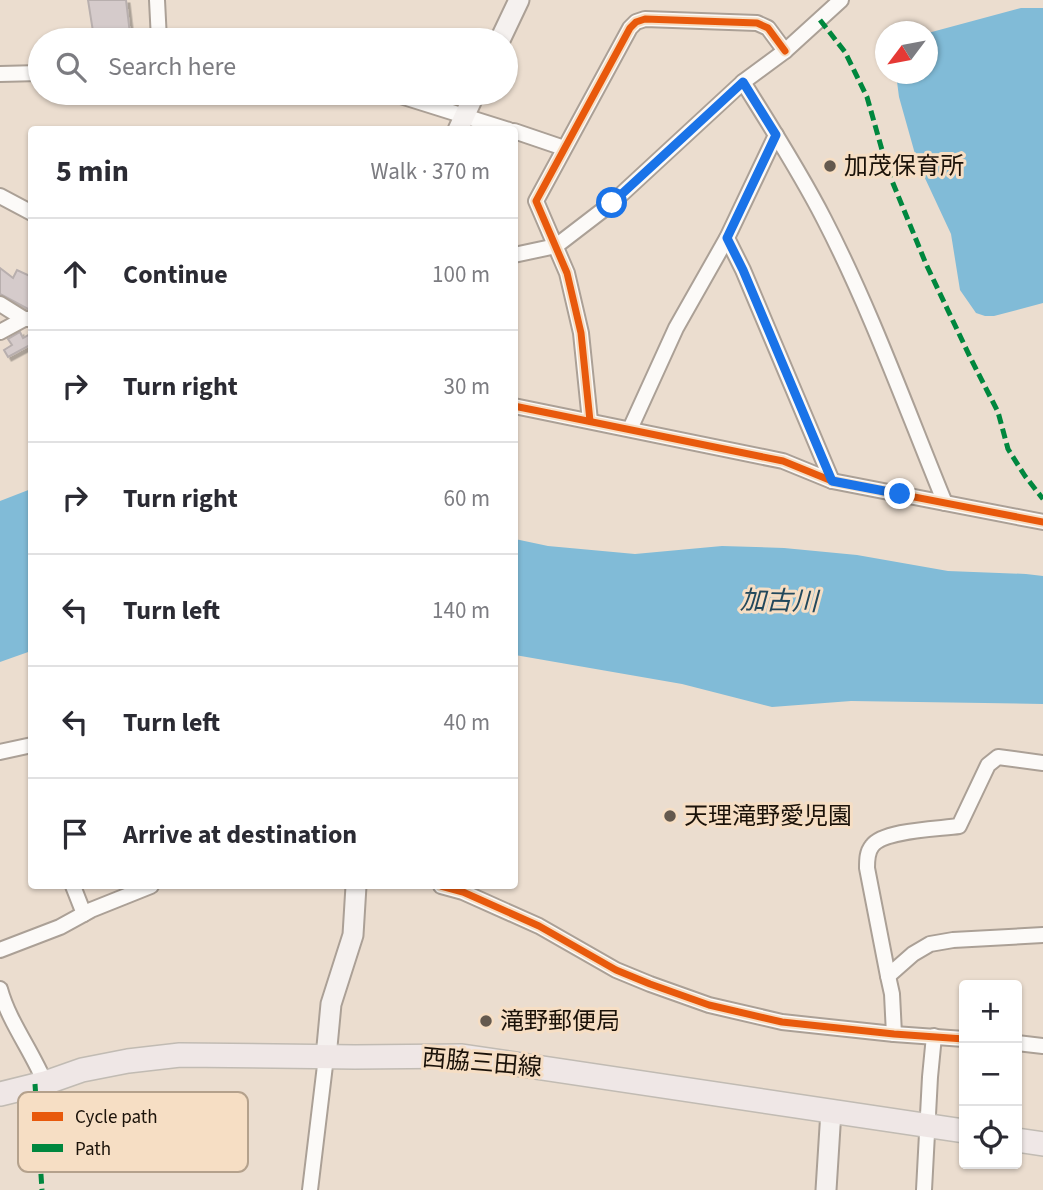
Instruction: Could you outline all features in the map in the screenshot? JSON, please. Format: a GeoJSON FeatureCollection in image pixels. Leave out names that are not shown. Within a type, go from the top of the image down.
{"type":"FeatureCollection","features":[{"type":"Feature","properties":{"kind":"main road","name":"西脇三田線"},"geometry":{"type":"LineString","coordinates":[[0,1094],[46,1083],[82,1070],[180,1055],[462,1056],[959,1130]]}},
{"type":"Feature","properties":{"kind":"main road"},"geometry":{"type":"LineString","coordinates":[[1022,1141],[1043,1144]]}},
{"type":"Feature","properties":{"kind":"street"},"geometry":{"type":"LineString","coordinates":[[157,0],[158,28]]}},
{"type":"Feature","properties":{"kind":"street"},"geometry":{"type":"LineString","coordinates":[[506,28],[519,0]]}},
{"type":"Feature","properties":{"kind":"street"},"geometry":{"type":"LineString","coordinates":[[518,254],[556,247],[612,203],[743,82],[785,51],[841,0]]}},
{"type":"Feature","properties":{"kind":"street"},"geometry":{"type":"LineString","coordinates":[[590,421],[581,333],[567,273],[536,201],[630,28],[636,22],[645,19],[757,23],[768,28],[785,51]]}},
{"type":"Feature","properties":{"kind":"street"},"geometry":{"type":"LineString","coordinates":[[0,74],[28,73]]}},
{"type":"Feature","properties":{"kind":"street"},"geometry":{"type":"LineString","coordinates":[[743,82],[829,229],[865,308],[945,503]]}},
{"type":"Feature","properties":{"kind":"street"},"geometry":{"type":"LineString","coordinates":[[419,105],[461,123],[482,126]]}},
{"type":"Feature","properties":{"kind":"street"},"geometry":{"type":"LineString","coordinates":[[461,123],[469,105]]}},
{"type":"Feature","properties":{"kind":"street"},"geometry":{"type":"LineString","coordinates":[[518,132],[564,148]]}},
{"type":"Feature","properties":{"kind":"street"},"geometry":{"type":"LineString","coordinates":[[630,429],[676,328],[727,238],[776,135]]}},
{"type":"Feature","properties":{"kind":"street"},"geometry":{"type":"LineString","coordinates":[[0,196],[28,211]]}},
{"type":"Feature","properties":{"kind":"street"},"geometry":{"type":"LineString","coordinates":[[727,238],[832,481]]}},
{"type":"Feature","properties":{"kind":"street"},"geometry":{"type":"LineString","coordinates":[[0,304],[28,319]]}},
{"type":"Feature","properties":{"kind":"street"},"geometry":{"type":"LineString","coordinates":[[0,332],[28,319]]}},
{"type":"Feature","properties":{"kind":"street"},"geometry":{"type":"LineString","coordinates":[[518,407],[783,461],[832,481],[1043,522]]}},
{"type":"Feature","properties":{"kind":"street"},"geometry":{"type":"LineString","coordinates":[[0,752],[28,746]]}},
{"type":"Feature","properties":{"kind":"street"},"geometry":{"type":"LineString","coordinates":[[894,1034],[892,994],[867,867],[867,855],[873,844],[890,834],[959,826],[988,765],[998,757],[1043,763]]}},
{"type":"Feature","properties":{"kind":"street"},"geometry":{"type":"LineString","coordinates":[[74,889],[84,914]]}},
{"type":"Feature","properties":{"kind":"street"},"geometry":{"type":"LineString","coordinates":[[0,950],[60,927],[145,889]]}},
{"type":"Feature","properties":{"kind":"street"},"geometry":{"type":"LineString","coordinates":[[310,1190],[331,1004],[353,935],[356,889]]}},
{"type":"Feature","properties":{"kind":"street"},"geometry":{"type":"LineString","coordinates":[[452,889],[539,926],[616,970],[709,1004],[782,1022],[959,1038]]}},
{"type":"Feature","properties":{"kind":"street"},"geometry":{"type":"LineString","coordinates":[[888,976],[913,954],[930,944],[953,940],[1043,935]]}},
{"type":"Feature","properties":{"kind":"street"},"geometry":{"type":"LineString","coordinates":[[0,989],[4,1005],[46,1083]]}},
{"type":"Feature","properties":{"kind":"street"},"geometry":{"type":"LineString","coordinates":[[924,1190],[934,1036]]}},
{"type":"Feature","properties":{"kind":"street"},"geometry":{"type":"LineString","coordinates":[[1022,1044],[1043,1046]]}},
{"type":"Feature","properties":{"kind":"street"},"geometry":{"type":"LineString","coordinates":[[826,1190],[831,1111]]}},
{"type":"Feature","properties":{"kind":"water"},"geometry":{"type":"Polygon","coordinates":[[[1021,8],[1043,8],[1043,303],[985,316],[976,313],[960,290],[951,234],[917,161],[897,84],[938,84],[938,30],[1021,8]]]}},
{"type":"Feature","properties":{"kind":"water"},"geometry":{"type":"Polygon","coordinates":[[[28,490],[28,652],[0,662],[0,501],[28,490]]]}},
{"type":"Feature","properties":{"kind":"water","name":"加古川"},"geometry":{"type":"Polygon","coordinates":[[[518,540],[548,546],[635,554],[722,546],[784,548],[857,555],[948,571],[1043,576],[1043,704],[851,701],[772,707],[682,684],[518,656],[518,540]]]}},
{"type":"Feature","properties":{"kind":"building"},"geometry":{"type":"Polygon","coordinates":[[[88,0],[126,0],[129,28],[92,28],[88,0]]]}},
{"type":"Feature","properties":{"kind":"building"},"geometry":{"type":"Polygon","coordinates":[[[0,268],[13,278],[17,270],[28,275],[28,309],[0,294],[0,268]]]}},
{"type":"Feature","properties":{"kind":"building"},"geometry":{"type":"Polygon","coordinates":[[[20,332],[23,338],[28,335],[28,346],[8,357],[4,350],[12,345],[8,339],[20,332]]]}},
{"type":"Feature","properties":{"kind":"marked path"},"geometry":{"type":"LineString","coordinates":[[820,20],[845,52],[867,97],[888,171],[926,264],[998,412],[1008,449],[1043,499]]}},
{"type":"Feature","properties":{"kind":"marked path"},"geometry":{"type":"LineString","coordinates":[[35,1084],[36,1092]]}},
{"type":"Feature","properties":{"kind":"marked path"},"geometry":{"type":"LineString","coordinates":[[41,1172],[42,1190]]}},
{"type":"Feature","properties":{"kind":"cycle path"},"geometry":{"type":"LineString","coordinates":[[590,421],[581,333],[567,273],[536,201],[630,28],[636,22],[645,19],[757,23],[768,28],[785,51]]}},
{"type":"Feature","properties":{"kind":"cycle path"},"geometry":{"type":"LineString","coordinates":[[518,407],[783,461],[832,481],[1043,522]]}},
{"type":"Feature","properties":{"kind":"cycle path"},"geometry":{"type":"LineString","coordinates":[[452,889],[539,926],[616,970],[709,1005],[782,1022],[959,1039]]}},
{"type":"Feature","properties":{"kind":"place","name":"加茂保育所"},"geometry":{"type":"Point","coordinates":[830,166]}},
{"type":"Feature","properties":{"kind":"place","name":"天理滝野愛児園"},"geometry":{"type":"Point","coordinates":[670,816]}},
{"type":"Feature","properties":{"kind":"place","name":"滝野郵便局"},"geometry":{"type":"Point","coordinates":[486,1021]}},
{"type":"Feature","properties":{"kind":"route"},"geometry":{"type":"LineString","coordinates":[[612,203],[743,82],[776,135],[727,238],[832,481],[900,494]]}}]}
